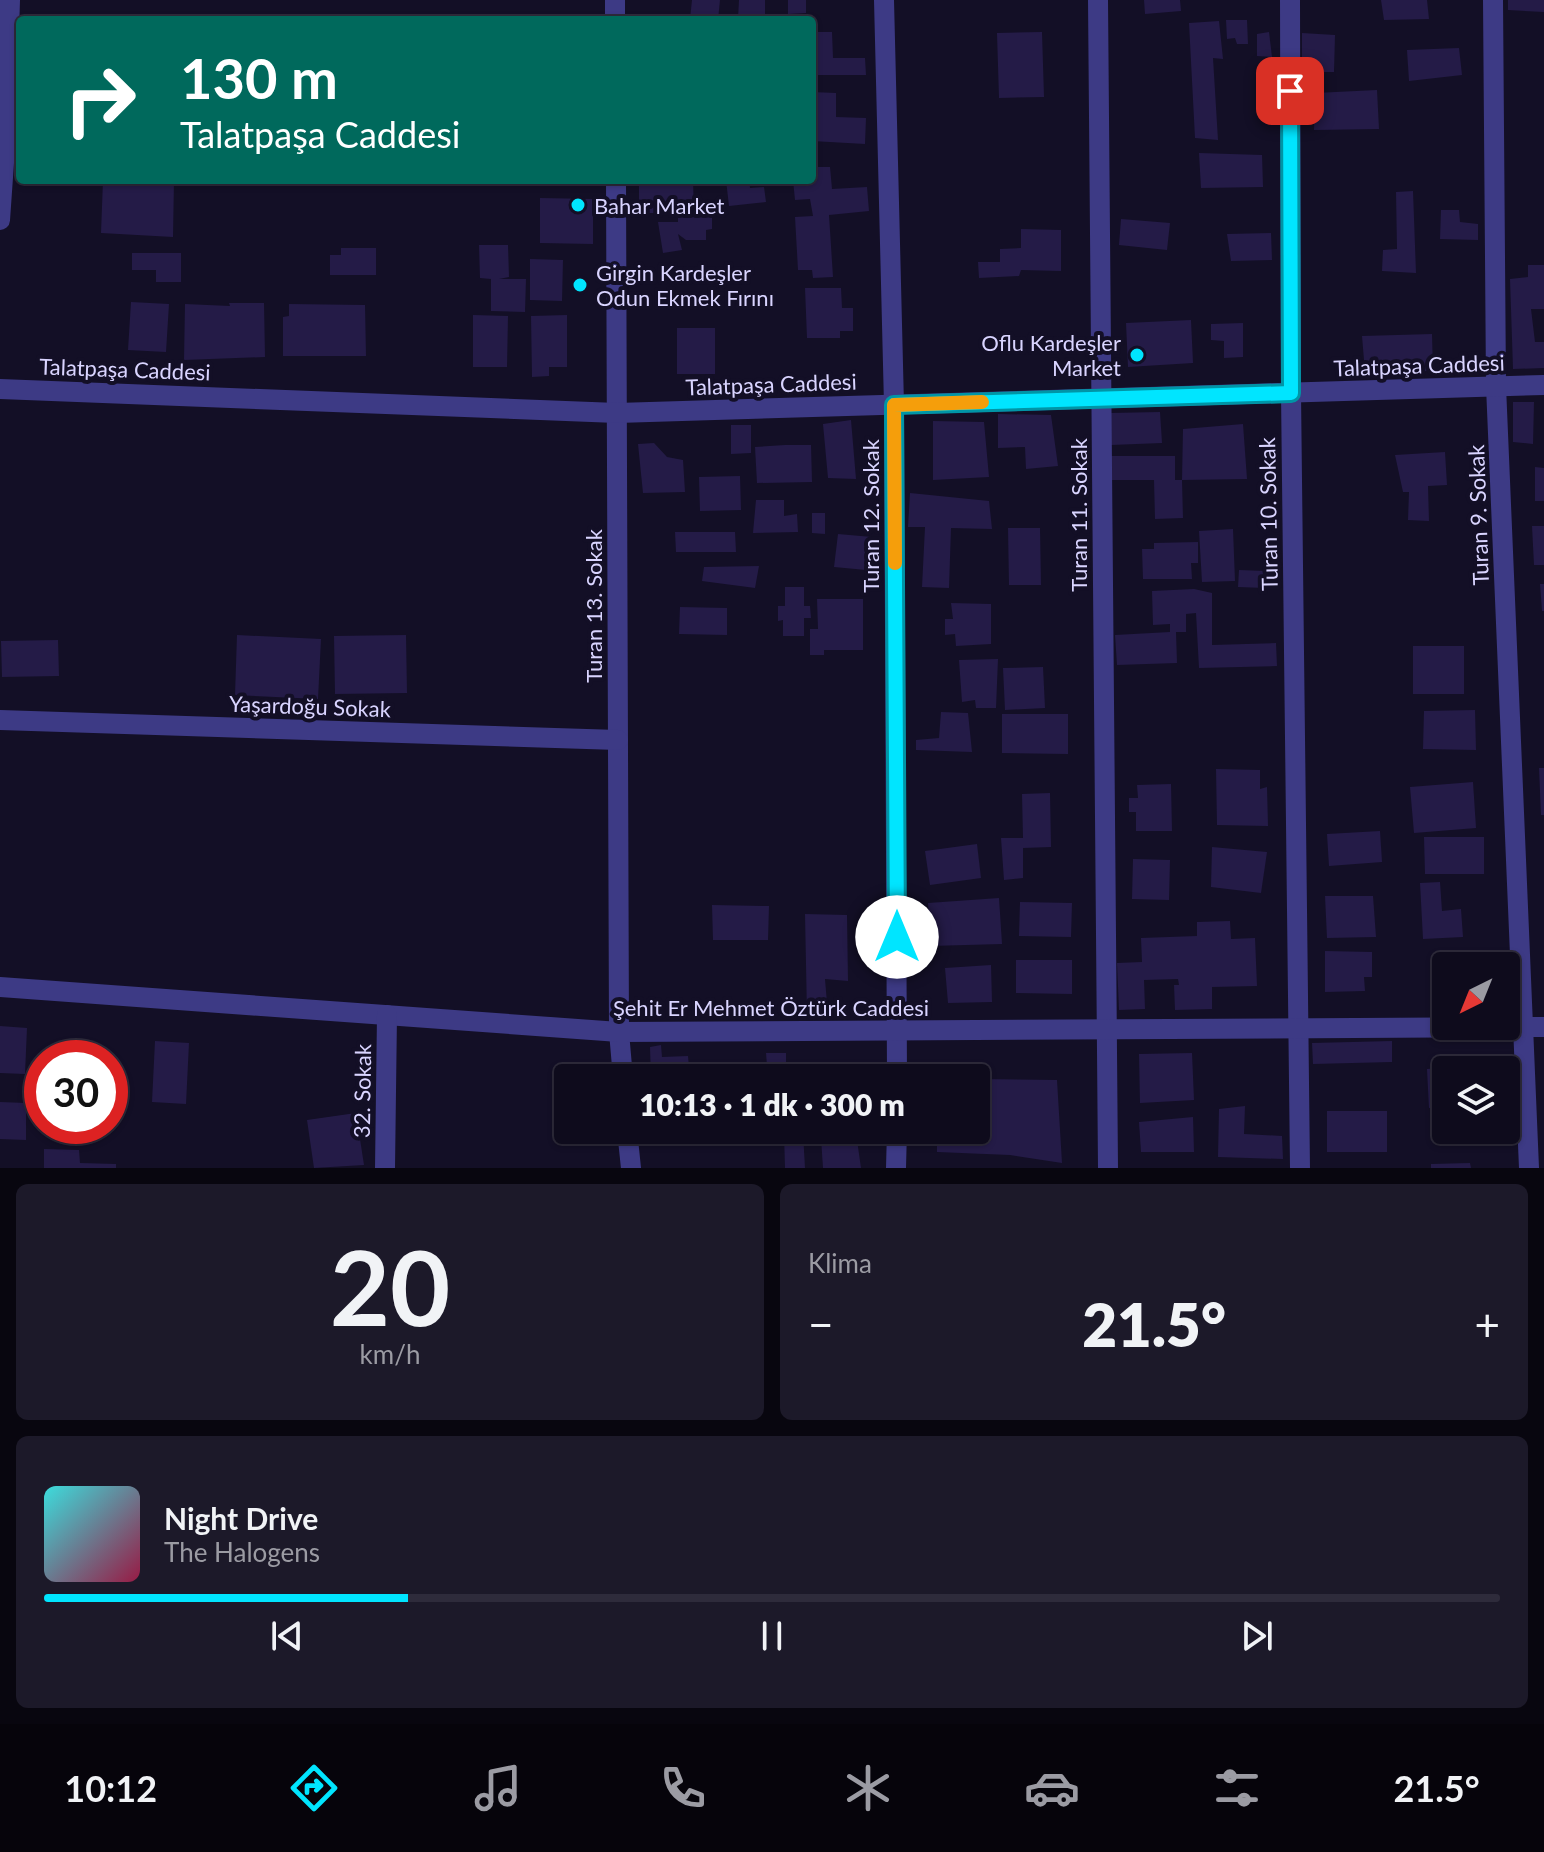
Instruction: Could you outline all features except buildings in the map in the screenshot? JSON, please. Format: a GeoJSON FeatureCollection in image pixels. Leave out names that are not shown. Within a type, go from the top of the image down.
{"type":"FeatureCollection","features":[{"type":"Feature","properties":{"kind":"street"},"geometry":{"type":"LineString","coordinates":[[0,220],[13,134],[10,0]]}},
{"type":"Feature","properties":{"kind":"street","name":"Turan 12. Sokak"},"geometry":{"type":"LineString","coordinates":[[884,0],[894,405],[897,1064]]}},
{"type":"Feature","properties":{"kind":"street","name":"Turan 11. Sokak"},"geometry":{"type":"LineString","coordinates":[[1098,0],[1108,1168]]}},
{"type":"Feature","properties":{"kind":"street","name":"Turan 10. Sokak"},"geometry":{"type":"LineString","coordinates":[[1290,0],[1300,1168]]}},
{"type":"Feature","properties":{"kind":"street","name":"Turan 9. Sokak"},"geometry":{"type":"LineString","coordinates":[[1493,0],[1496,386],[1534,1027],[1529,1168]]}},
{"type":"Feature","properties":{"kind":"street","name":"Turan 13. Sokak"},"geometry":{"type":"LineString","coordinates":[[616,184],[619,1032],[622,1064]]}},
{"type":"Feature","properties":{"kind":"street","name":"Talatpaşa Caddesi"},"geometry":{"type":"LineString","coordinates":[[0,389],[617,413],[1544,385]]}},
{"type":"Feature","properties":{"kind":"street","name":"Yaşardoğu Sokak"},"geometry":{"type":"LineString","coordinates":[[0,720],[618,740]]}},
{"type":"Feature","properties":{"kind":"street","name":"Şehit Er Mehmet Öztürk Caddesi"},"geometry":{"type":"LineString","coordinates":[[0,987],[619,1032],[1534,1027]]}},
{"type":"Feature","properties":{"kind":"street","name":"32. Sokak"},"geometry":{"type":"LineString","coordinates":[[385,1168],[387,1015]]}},
{"type":"Feature","properties":{"kind":"street"},"geometry":{"type":"LineString","coordinates":[[628,1144],[631,1168]]}},
{"type":"Feature","properties":{"kind":"street"},"geometry":{"type":"LineString","coordinates":[[896,1168],[897,1144]]}},
{"type":"Feature","properties":{"kind":"slow traffic"},"geometry":{"type":"LineString","coordinates":[[895,563],[894,405],[982,402]]}},
{"type":"Feature","properties":{"kind":"place","name":"Bahar Market"},"geometry":{"type":"Point","coordinates":[578,205]}},
{"type":"Feature","properties":{"kind":"place","name":"Girgin Kardeşler Odun Ekmek Fırını"},"geometry":{"type":"Point","coordinates":[580,285]}},
{"type":"Feature","properties":{"kind":"place","name":"Oflu Kardeşler Market"},"geometry":{"type":"Point","coordinates":[1137,355]}},
{"type":"Feature","properties":{"kind":"route"},"geometry":{"type":"LineString","coordinates":[[897,937],[894,405],[1291,393],[1290,91]]}}]}
